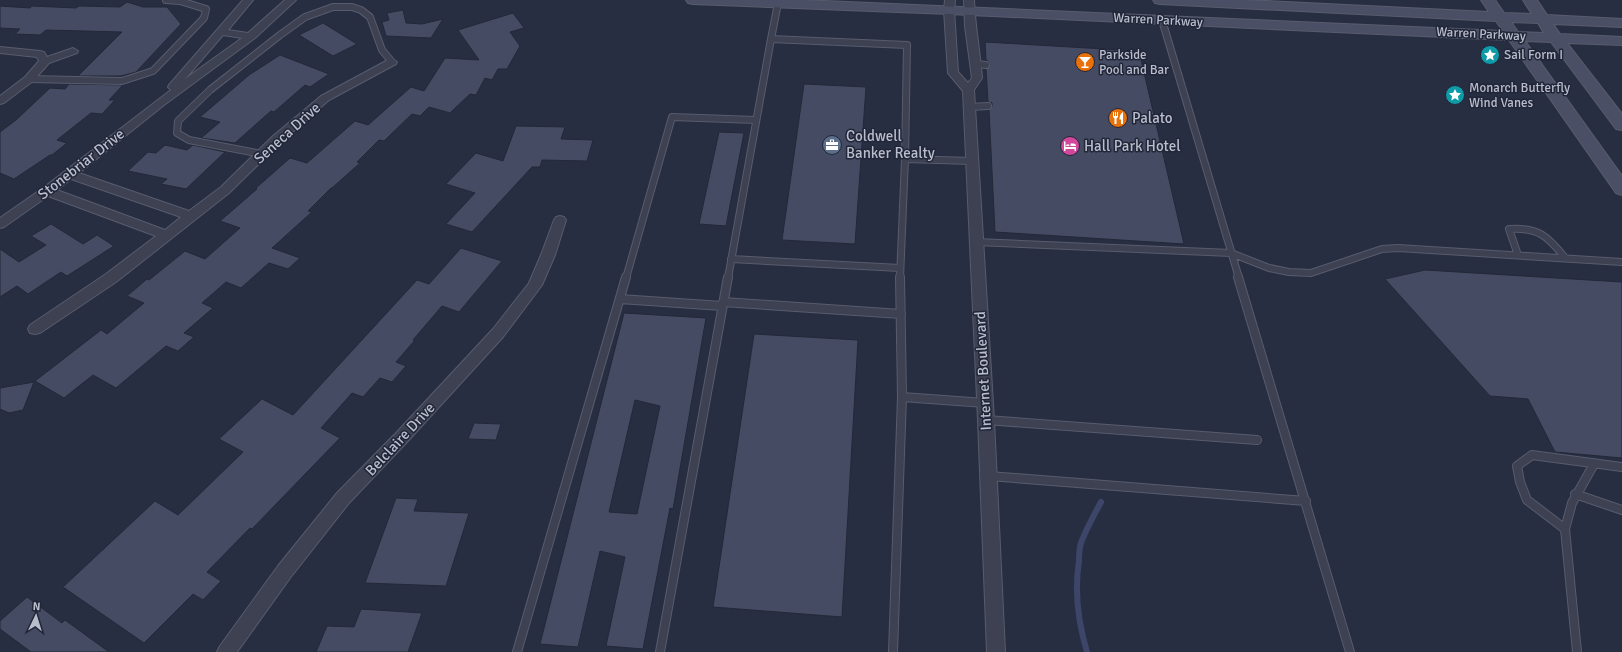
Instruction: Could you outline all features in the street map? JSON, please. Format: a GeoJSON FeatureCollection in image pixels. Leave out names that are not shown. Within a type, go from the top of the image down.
{"type":"FeatureCollection","features":[{"type":"Feature","properties":{"kind":"main road","name":"Warren Parkway"},"geometry":{"type":"LineString","coordinates":[[693,0],[778,3],[950,5],[1098,17],[1622,41]]}},
{"type":"Feature","properties":{"kind":"main road","name":"Warren Parkway"},"geometry":{"type":"LineString","coordinates":[[1160,0],[1212,1],[1622,23]]}},
{"type":"Feature","properties":{"kind":"main road"},"geometry":{"type":"LineString","coordinates":[[1488,0],[1512,36],[1622,189]]}},
{"type":"Feature","properties":{"kind":"main road"},"geometry":{"type":"LineString","coordinates":[[1530,0],[1555,38],[1622,125]]}},
{"type":"Feature","properties":{"kind":"main road"},"geometry":{"type":"LineString","coordinates":[[1098,17],[1139,10],[1208,13],[1216,11],[1212,1]]}},
{"type":"Feature","properties":{"kind":"street","name":"Stonebriar Drive"},"geometry":{"type":"LineString","coordinates":[[160,102],[248,0]]}},
{"type":"Feature","properties":{"kind":"street","name":"Stonebriar Drive"},"geometry":{"type":"LineString","coordinates":[[0,224],[70,174],[160,102],[251,36],[291,0]]}},
{"type":"Feature","properties":{"kind":"street"},"geometry":{"type":"LineString","coordinates":[[950,5],[953,73],[968,90],[977,78],[981,64],[970,26],[969,6]]}},
{"type":"Feature","properties":{"kind":"street"},"geometry":{"type":"LineString","coordinates":[[221,32],[251,36]]}},
{"type":"Feature","properties":{"kind":"street"},"geometry":{"type":"LineString","coordinates":[[0,50],[40,54],[45,61]]}},
{"type":"Feature","properties":{"kind":"street"},"geometry":{"type":"LineString","coordinates":[[0,101],[29,79],[45,61],[73,51]]}},
{"type":"Feature","properties":{"kind":"street","name":"Seneca Drive"},"geometry":{"type":"LineString","coordinates":[[35,329],[111,278],[225,190],[300,118],[325,98],[392,62]]}},
{"type":"Feature","properties":{"kind":"street","name":"Internet Boulevard"},"geometry":{"type":"LineString","coordinates":[[968,90],[989,476],[996,652]]}},
{"type":"Feature","properties":{"kind":"street"},"geometry":{"type":"LineString","coordinates":[[70,174],[190,216]]}},
{"type":"Feature","properties":{"kind":"street"},"geometry":{"type":"LineString","coordinates":[[47,191],[166,235]]}},
{"type":"Feature","properties":{"kind":"street","name":"Belclaire Drive"},"geometry":{"type":"LineString","coordinates":[[226,652],[284,572],[343,498],[402,437],[498,333],[535,285],[548,255],[560,220]]}},
{"type":"Feature","properties":{"kind":"lane"},"geometry":{"type":"LineString","coordinates":[[29,79],[122,81],[153,70],[204,18],[206,9],[180,1],[166,0]]}},
{"type":"Feature","properties":{"kind":"lane"},"geometry":{"type":"LineString","coordinates":[[660,652],[778,3]]}},
{"type":"Feature","properties":{"kind":"lane"},"geometry":{"type":"LineString","coordinates":[[262,154],[189,140],[177,133],[178,121],[210,90],[305,16],[327,9],[352,7],[361,10],[370,17],[382,50],[392,62]]}},
{"type":"Feature","properties":{"kind":"lane"},"geometry":{"type":"LineString","coordinates":[[1162,20],[1350,652]]}},
{"type":"Feature","properties":{"kind":"lane"},"geometry":{"type":"LineString","coordinates":[[771,39],[907,45],[905,159],[900,268],[902,397],[893,652]]}},
{"type":"Feature","properties":{"kind":"lane"},"geometry":{"type":"LineString","coordinates":[[969,108],[988,106]]}},
{"type":"Feature","properties":{"kind":"lane"},"geometry":{"type":"LineString","coordinates":[[516,652],[672,117],[756,120]]}},
{"type":"Feature","properties":{"kind":"lane"},"geometry":{"type":"LineString","coordinates":[[905,159],[972,161]]}},
{"type":"Feature","properties":{"kind":"lane"},"geometry":{"type":"LineString","coordinates":[[1518,256],[1509,228],[1520,227],[1537,230],[1550,239],[1565,258]]}},
{"type":"Feature","properties":{"kind":"lane"},"geometry":{"type":"LineString","coordinates":[[976,242],[1231,253],[1269,268],[1288,272],[1311,273],[1382,249],[1398,248],[1622,262]]}},
{"type":"Feature","properties":{"kind":"lane"},"geometry":{"type":"LineString","coordinates":[[731,259],[900,268]]}},
{"type":"Feature","properties":{"kind":"lane"},"geometry":{"type":"LineString","coordinates":[[620,299],[901,314]]}},
{"type":"Feature","properties":{"kind":"lane"},"geometry":{"type":"LineString","coordinates":[[902,397],[985,403]]}},
{"type":"Feature","properties":{"kind":"lane"},"geometry":{"type":"LineString","coordinates":[[986,420],[1257,440]]}},
{"type":"Feature","properties":{"kind":"lane"},"geometry":{"type":"LineString","coordinates":[[1566,529],[1527,500],[1520,482],[1518,466],[1532,456],[1622,466]]}},
{"type":"Feature","properties":{"kind":"lane"},"geometry":{"type":"LineString","coordinates":[[1577,652],[1566,518],[1575,494],[1594,464]]}},
{"type":"Feature","properties":{"kind":"lane"},"geometry":{"type":"LineString","coordinates":[[989,476],[1306,501]]}},
{"type":"Feature","properties":{"kind":"lane"},"geometry":{"type":"LineString","coordinates":[[1575,494],[1622,510]]}},
{"type":"Feature","properties":{"kind":"building"},"geometry":{"type":"Polygon","coordinates":[[[127,2],[143,7],[167,7],[181,24],[136,72],[121,76],[78,76],[122,32],[46,30],[40,35],[15,34],[20,29],[0,28],[0,6],[30,8],[32,6],[76,8],[79,6],[120,7],[127,2]]]}},
{"type":"Feature","properties":{"kind":"building"},"geometry":{"type":"Polygon","coordinates":[[[403,10],[406,23],[422,24],[443,19],[431,38],[386,36],[382,22],[389,20],[387,13],[403,10]]]}},
{"type":"Feature","properties":{"kind":"building"},"geometry":{"type":"Polygon","coordinates":[[[513,13],[524,28],[510,32],[520,46],[507,69],[498,69],[492,80],[485,78],[476,95],[470,94],[450,113],[429,107],[420,116],[412,114],[384,141],[379,140],[357,162],[360,163],[331,188],[308,211],[312,212],[272,248],[300,258],[288,269],[269,263],[241,288],[226,282],[202,303],[213,308],[184,333],[194,337],[178,351],[166,346],[116,388],[93,375],[64,398],[35,381],[101,330],[107,334],[144,303],[127,296],[185,251],[205,259],[240,228],[220,221],[290,158],[307,163],[355,121],[368,125],[411,87],[424,91],[445,58],[479,60],[458,30],[513,13]]]}},
{"type":"Feature","properties":{"kind":"building"},"geometry":{"type":"Polygon","coordinates":[[[323,23],[357,44],[333,56],[299,35],[323,23]]]}},
{"type":"Feature","properties":{"kind":"building"},"geometry":{"type":"Polygon","coordinates":[[[985,42],[1139,51],[1184,244],[995,232],[989,110],[992,103],[988,102],[986,69],[990,65],[986,60],[985,42]]]}},
{"type":"Feature","properties":{"kind":"building"},"geometry":{"type":"Polygon","coordinates":[[[280,55],[329,74],[310,87],[305,85],[274,112],[271,111],[235,143],[201,138],[220,122],[200,117],[249,75],[280,55]]]}},
{"type":"Feature","properties":{"kind":"building"},"geometry":{"type":"Polygon","coordinates":[[[69,84],[123,85],[109,100],[115,100],[102,114],[91,113],[57,140],[67,143],[52,155],[14,179],[0,173],[0,132],[16,120],[50,88],[65,89],[69,84]]]}},
{"type":"Feature","properties":{"kind":"building"},"geometry":{"type":"Polygon","coordinates":[[[804,84],[866,87],[855,244],[782,240],[804,84]]]}},
{"type":"Feature","properties":{"kind":"building"},"geometry":{"type":"Polygon","coordinates":[[[516,126],[565,127],[561,139],[593,140],[587,161],[542,160],[540,167],[532,167],[472,232],[446,224],[475,193],[446,184],[476,153],[503,161],[516,126]]]}},
{"type":"Feature","properties":{"kind":"building"},"geometry":{"type":"Polygon","coordinates":[[[719,132],[744,133],[726,226],[699,224],[719,132]]]}},
{"type":"Feature","properties":{"kind":"building"},"geometry":{"type":"Polygon","coordinates":[[[165,145],[187,150],[193,145],[225,152],[186,189],[161,184],[167,179],[128,171],[148,152],[156,153],[165,145]]]}},
{"type":"Feature","properties":{"kind":"building"},"geometry":{"type":"Polygon","coordinates":[[[51,224],[83,244],[97,235],[114,246],[67,276],[61,272],[28,294],[17,286],[0,297],[0,249],[19,262],[46,245],[31,236],[51,224]]]}},
{"type":"Feature","properties":{"kind":"building"},"geometry":{"type":"Polygon","coordinates":[[[461,248],[502,261],[459,312],[442,306],[396,362],[406,366],[392,382],[380,378],[363,397],[352,393],[321,428],[340,438],[252,529],[250,528],[207,572],[221,581],[203,600],[193,594],[144,643],[63,587],[155,501],[178,515],[243,452],[219,439],[262,399],[293,415],[417,280],[429,284],[461,248]]]}},
{"type":"Feature","properties":{"kind":"building"},"geometry":{"type":"Polygon","coordinates":[[[1425,270],[1622,282],[1622,458],[1555,452],[1528,399],[1490,396],[1385,279],[1425,270]]]}},
{"type":"Feature","properties":{"kind":"building"},"geometry":{"type":"Polygon","coordinates":[[[624,313],[706,318],[673,509],[670,508],[643,649],[606,646],[625,557],[600,551],[578,647],[540,644],[624,313]],[[635,400],[609,512],[637,514],[660,406],[635,400]]]}},
{"type":"Feature","properties":{"kind":"building"},"geometry":{"type":"Polygon","coordinates":[[[754,334],[858,340],[842,617],[713,607],[754,334]]]}},
{"type":"Feature","properties":{"kind":"building"},"geometry":{"type":"Polygon","coordinates":[[[34,382],[23,410],[9,413],[0,409],[0,388],[34,382]]]}},
{"type":"Feature","properties":{"kind":"building"},"geometry":{"type":"Polygon","coordinates":[[[474,423],[501,424],[496,440],[468,439],[474,423]]]}},
{"type":"Feature","properties":{"kind":"building"},"geometry":{"type":"Polygon","coordinates":[[[396,498],[418,499],[414,511],[469,513],[446,586],[365,583],[396,498]]]}},
{"type":"Feature","properties":{"kind":"building"},"geometry":{"type":"Polygon","coordinates":[[[27,597],[62,623],[65,620],[109,652],[31,652],[0,629],[0,621],[27,597]]]}},
{"type":"Feature","properties":{"kind":"building"},"geometry":{"type":"Polygon","coordinates":[[[361,609],[422,613],[408,652],[316,652],[327,626],[354,627],[361,609]]]}},
{"type":"Feature","properties":{"kind":"waterway"},"geometry":{"type":"LineString","coordinates":[[1087,652],[1081,630],[1077,596],[1079,552],[1085,533],[1101,502]]}},
{"type":"Feature","properties":{"kind":"place","name":"Sail Form I"},"geometry":{"type":"Point","coordinates":[1490,55]}},
{"type":"Feature","properties":{"kind":"place","name":"Parkside Pool and Bar"},"geometry":{"type":"Point","coordinates":[1085,62]}},
{"type":"Feature","properties":{"kind":"place","name":"Monarch Butterfly Wind Vanes"},"geometry":{"type":"Point","coordinates":[1455,95]}},
{"type":"Feature","properties":{"kind":"place","name":"Palato"},"geometry":{"type":"Point","coordinates":[1118,118]}},
{"type":"Feature","properties":{"kind":"place","name":"Coldwell Banker Realty"},"geometry":{"type":"Point","coordinates":[832,145]}},
{"type":"Feature","properties":{"kind":"place","name":"Hall Park Hotel"},"geometry":{"type":"Point","coordinates":[1070,146]}}]}
